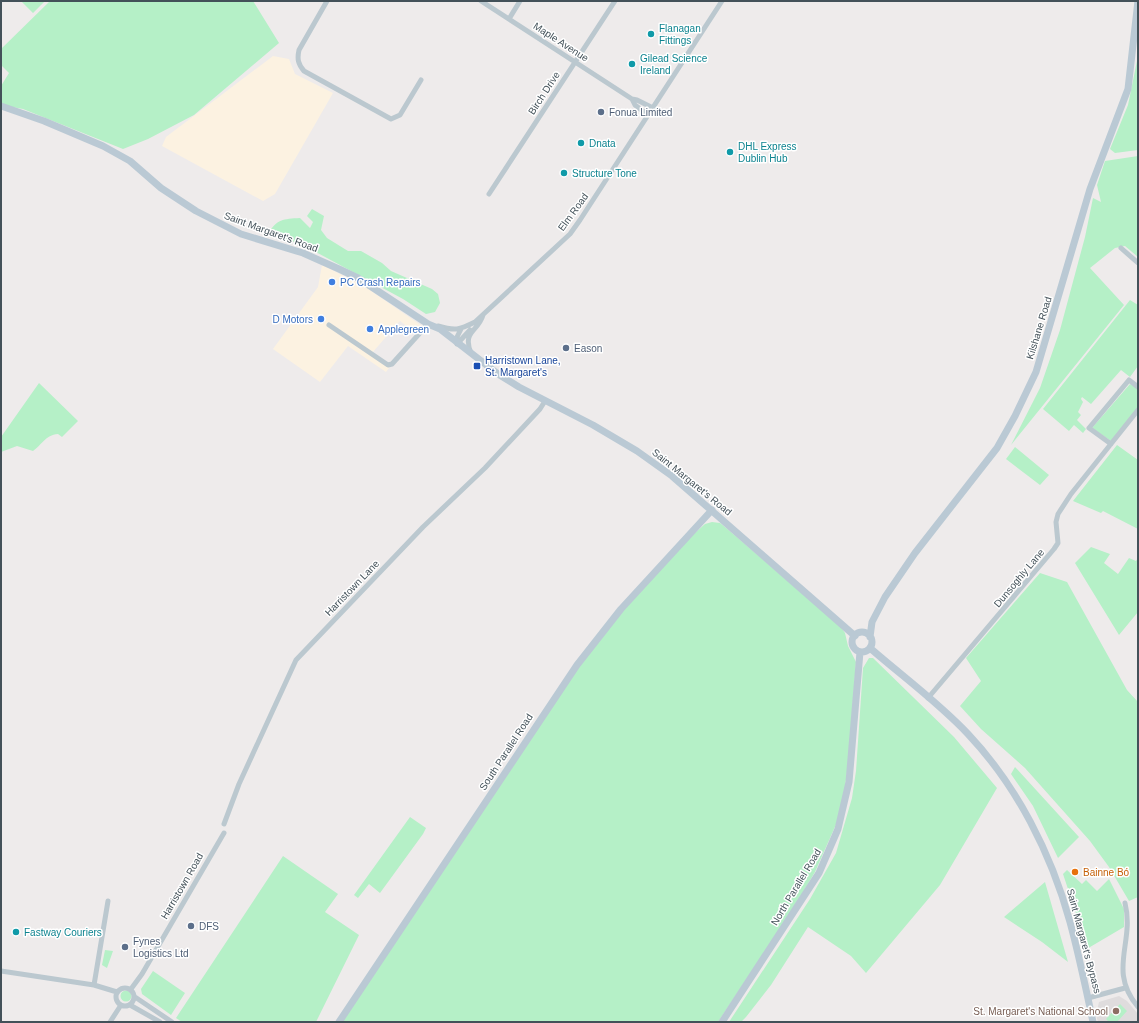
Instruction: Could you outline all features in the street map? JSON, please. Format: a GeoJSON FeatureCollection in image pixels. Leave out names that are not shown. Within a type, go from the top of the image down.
{"type":"FeatureCollection","features":[{"type":"Feature","properties":{"kind":"main road","name":"Kilshane Road"},"geometry":{"type":"LineString","coordinates":[[870,637],[872,622],[885,597],[904,568],[997,448],[1028,390],[1044,348],[1095,175],[1128,89],[1138,1]]}},
{"type":"Feature","properties":{"kind":"main road","name":"Saint Margaret's Road"},"geometry":{"type":"LineString","coordinates":[[1,106],[44,121],[109,149],[130,161],[161,188],[196,211],[241,234],[303,253],[358,278],[428,324],[447,340],[457,344],[472,354],[498,374],[545,401],[593,425],[637,451],[672,476],[858,634]]}},
{"type":"Feature","properties":{"kind":"main road","name":"South Parallel Road"},"geometry":{"type":"LineString","coordinates":[[339,1022],[577,665],[620,609],[712,510]]}},
{"type":"Feature","properties":{"kind":"main road","name":"Kilshane Road"},"geometry":{"type":"LineString","coordinates":[[858,634],[872,622]]}},
{"type":"Feature","properties":{"kind":"main road"},"geometry":{"type":"LineString","coordinates":[[866,633],[870,637],[872,643],[866,652],[860,652],[855,649],[852,644],[858,634],[866,633]]}},
{"type":"Feature","properties":{"kind":"main road","name":"Saint Margaret's Bypass"},"geometry":{"type":"LineString","coordinates":[[870,648],[968,734],[1007,784],[1048,857],[1063,899],[1093,1022]]}},
{"type":"Feature","properties":{"kind":"main road","name":"North Parallel Road"},"geometry":{"type":"LineString","coordinates":[[722,1022],[819,873],[833,842],[849,782],[860,652]]}},
{"type":"Feature","properties":{"kind":"street"},"geometry":{"type":"LineString","coordinates":[[327,1],[299,50],[297,58],[299,65],[304,71],[391,119],[400,115],[421,80]]}},
{"type":"Feature","properties":{"kind":"street","name":"Maple Avenue"},"geometry":{"type":"LineString","coordinates":[[481,1],[632,99],[652,108]]}},
{"type":"Feature","properties":{"kind":"street"},"geometry":{"type":"LineString","coordinates":[[509,19],[520,1]]}},
{"type":"Feature","properties":{"kind":"street","name":"Birch Drive"},"geometry":{"type":"LineString","coordinates":[[488,194],[615,1]]}},
{"type":"Feature","properties":{"kind":"street","name":"Elm Road"},"geometry":{"type":"LineString","coordinates":[[462,329],[475,322],[559,245],[572,230],[722,1]]}},
{"type":"Feature","properties":{"kind":"street","name":"Maple Avenue"},"geometry":{"type":"LineString","coordinates":[[632,99],[634,104],[648,115]]}},
{"type":"Feature","properties":{"kind":"street"},"geometry":{"type":"LineString","coordinates":[[1121,248],[1138,263]]}},
{"type":"Feature","properties":{"kind":"street","name":"Elm Road"},"geometry":{"type":"LineString","coordinates":[[472,354],[467,344],[468,339],[471,331],[481,322],[483,314]]}},
{"type":"Feature","properties":{"kind":"street","name":"Elm Road"},"geometry":{"type":"LineString","coordinates":[[457,344],[472,328],[475,322]]}},
{"type":"Feature","properties":{"kind":"street"},"geometry":{"type":"LineString","coordinates":[[329,324],[388,365],[392,364],[428,324],[449,330],[462,329]]}},
{"type":"Feature","properties":{"kind":"street"},"geometry":{"type":"LineString","coordinates":[[457,344],[457,337],[462,329]]}},
{"type":"Feature","properties":{"kind":"street"},"geometry":{"type":"LineString","coordinates":[[1111,444],[1089,428],[1129,380],[1138,387]]}},
{"type":"Feature","properties":{"kind":"street","name":"Harristown Lane"},"geometry":{"type":"LineString","coordinates":[[224,824],[239,784],[296,660],[423,527],[485,468],[540,409],[545,401]]}},
{"type":"Feature","properties":{"kind":"street","name":"Dunsoghly Lane"},"geometry":{"type":"LineString","coordinates":[[928,698],[1054,549],[1058,543],[1056,522],[1058,514],[1071,494],[1138,410]]}},
{"type":"Feature","properties":{"kind":"street","name":"Harristown Road"},"geometry":{"type":"LineString","coordinates":[[131,989],[142,974],[224,832]]}},
{"type":"Feature","properties":{"kind":"street"},"geometry":{"type":"LineString","coordinates":[[94,985],[108,901]]}},
{"type":"Feature","properties":{"kind":"street"},"geometry":{"type":"LineString","coordinates":[[1125,903],[1128,922],[1123,966],[1125,988],[1138,1007]]}},
{"type":"Feature","properties":{"kind":"street"},"geometry":{"type":"LineString","coordinates":[[1,971],[94,985],[117,992]]}},
{"type":"Feature","properties":{"kind":"street"},"geometry":{"type":"LineString","coordinates":[[121,1005],[116,998],[117,992],[122,988],[131,989],[135,997],[172,1022]]}},
{"type":"Feature","properties":{"kind":"street"},"geometry":{"type":"LineString","coordinates":[[1088,998],[1125,988]]}},
{"type":"Feature","properties":{"kind":"street"},"geometry":{"type":"LineString","coordinates":[[130,1005],[135,997]]}},
{"type":"Feature","properties":{"kind":"street"},"geometry":{"type":"LineString","coordinates":[[121,1005],[130,1005],[160,1022]]}},
{"type":"Feature","properties":{"kind":"street"},"geometry":{"type":"LineString","coordinates":[[110,1022],[121,1005]]}},
{"type":"Feature","properties":{"kind":"shaded area"},"geometry":{"type":"Polygon","coordinates":[[[273,56],[289,59],[295,74],[333,93],[275,194],[263,201],[162,146],[166,137],[273,56]]]}},
{"type":"Feature","properties":{"kind":"shaded area"},"geometry":{"type":"Polygon","coordinates":[[[322,265],[364,286],[422,326],[417,334],[400,321],[372,353],[386,364],[392,364],[386,372],[348,346],[320,382],[273,349],[318,287],[322,265]]]}},
{"type":"Feature","properties":{"kind":"shaded area","name":"St. Margaret's National School"},"geometry":{"type":"Polygon","coordinates":[[[1119,996],[1127,1001],[1138,1014],[1138,1022],[1098,1022],[1096,1015],[1099,1002],[1119,996]]]}},
{"type":"Feature","properties":{"kind":"green space"},"geometry":{"type":"Polygon","coordinates":[[[21,1],[45,1],[33,13],[21,1]]]}},
{"type":"Feature","properties":{"kind":"green space"},"geometry":{"type":"Polygon","coordinates":[[[50,1],[253,1],[279,43],[194,115],[148,139],[123,149],[23,109],[1,105],[1,86],[9,73],[1,65],[1,49],[50,1]]]}},
{"type":"Feature","properties":{"kind":"green space"},"geometry":{"type":"Polygon","coordinates":[[[1138,56],[1138,150],[1115,153],[1110,149],[1128,105],[1138,56]]]}},
{"type":"Feature","properties":{"kind":"green space"},"geometry":{"type":"Polygon","coordinates":[[[1138,156],[1138,257],[1125,246],[1115,248],[1090,268],[1124,305],[1011,445],[1040,388],[1060,330],[1085,237],[1093,198],[1101,202],[1097,185],[1105,161],[1138,156]]]}},
{"type":"Feature","properties":{"kind":"green space"},"geometry":{"type":"Polygon","coordinates":[[[312,209],[324,216],[321,230],[327,238],[348,251],[361,251],[382,263],[391,271],[432,289],[438,294],[440,303],[435,312],[426,314],[403,299],[301,244],[268,234],[274,225],[289,219],[300,218],[310,228],[313,222],[307,216],[312,209]]]}},
{"type":"Feature","properties":{"kind":"green space"},"geometry":{"type":"Polygon","coordinates":[[[1130,300],[1138,305],[1138,366],[1130,377],[1121,370],[1091,404],[1082,397],[1081,399],[1083,402],[1078,412],[1081,415],[1077,420],[1086,429],[1083,433],[1074,425],[1069,431],[1043,409],[1130,300]]]}},
{"type":"Feature","properties":{"kind":"green space"},"geometry":{"type":"Polygon","coordinates":[[[39,383],[78,421],[62,437],[58,434],[50,436],[33,451],[17,446],[1,452],[1,437],[39,383]]]}},
{"type":"Feature","properties":{"kind":"green space"},"geometry":{"type":"Polygon","coordinates":[[[1130,384],[1138,388],[1138,408],[1111,441],[1092,428],[1130,384]]]}},
{"type":"Feature","properties":{"kind":"green space"},"geometry":{"type":"Polygon","coordinates":[[[1117,445],[1138,460],[1138,529],[1103,511],[1101,513],[1073,501],[1117,445]]]}},
{"type":"Feature","properties":{"kind":"green space"},"geometry":{"type":"Polygon","coordinates":[[[1015,447],[1049,475],[1040,485],[1006,459],[1015,447]]]}},
{"type":"Feature","properties":{"kind":"green space"},"geometry":{"type":"Polygon","coordinates":[[[712,522],[720,523],[725,527],[840,626],[845,633],[848,646],[856,662],[848,764],[844,795],[838,820],[815,872],[791,912],[718,1022],[342,1022],[577,669],[627,605],[685,542],[705,524],[712,522]]]}},
{"type":"Feature","properties":{"kind":"green space"},"geometry":{"type":"Polygon","coordinates":[[[1091,547],[1110,554],[1104,563],[1118,574],[1129,558],[1136,561],[1138,558],[1138,612],[1119,635],[1075,563],[1091,547]]]}},
{"type":"Feature","properties":{"kind":"green space"},"geometry":{"type":"Polygon","coordinates":[[[1040,573],[1067,582],[1127,690],[1138,702],[1138,897],[1129,901],[1109,867],[1090,841],[1025,768],[981,729],[960,706],[981,681],[966,658],[1040,573]]]}},
{"type":"Feature","properties":{"kind":"green space"},"geometry":{"type":"Polygon","coordinates":[[[869,658],[873,658],[954,737],[997,788],[940,885],[866,973],[851,956],[808,927],[771,985],[746,1017],[741,1022],[729,1022],[810,899],[836,853],[852,798],[856,771],[863,668],[869,658]]]}},
{"type":"Feature","properties":{"kind":"green space"},"geometry":{"type":"Polygon","coordinates":[[[1015,767],[1079,837],[1058,858],[1033,806],[1011,774],[1015,767]]]}},
{"type":"Feature","properties":{"kind":"green space"},"geometry":{"type":"Polygon","coordinates":[[[410,817],[426,828],[423,834],[380,893],[369,884],[358,898],[354,895],[410,817]]]}},
{"type":"Feature","properties":{"kind":"green space"},"geometry":{"type":"Polygon","coordinates":[[[283,856],[338,894],[325,912],[359,935],[316,1022],[182,1022],[176,1018],[283,856]]]}},
{"type":"Feature","properties":{"kind":"green space"},"geometry":{"type":"Polygon","coordinates":[[[1067,870],[1082,884],[1086,880],[1097,891],[1109,879],[1124,909],[1124,927],[1085,950],[1076,913],[1063,874],[1067,870]]]}},
{"type":"Feature","properties":{"kind":"green space"},"geometry":{"type":"Polygon","coordinates":[[[1045,882],[1068,962],[1042,942],[1004,917],[1045,882]]]}},
{"type":"Feature","properties":{"kind":"green space"},"geometry":{"type":"Polygon","coordinates":[[[105,950],[113,951],[107,968],[102,965],[105,950]]]}},
{"type":"Feature","properties":{"kind":"green space"},"geometry":{"type":"Polygon","coordinates":[[[153,971],[185,993],[171,1015],[142,994],[141,989],[153,971]]]}},
{"type":"Feature","properties":{"kind":"green space"},"geometry":{"type":"Polygon","coordinates":[[[126,990],[130,992],[132,996],[130,1000],[126,1002],[122,1000],[120,996],[122,992],[126,990]]]}},
{"type":"Feature","properties":{"kind":"green space"},"geometry":{"type":"Polygon","coordinates":[[[1120,1004],[1127,1011],[1117,1022],[1109,1022],[1106,1019],[1120,1004]]]}},
{"type":"Feature","properties":{"kind":"place","name":"Flanagan Fittings"},"geometry":{"type":"Point","coordinates":[651,34]}},
{"type":"Feature","properties":{"kind":"place","name":"Gilead Science Ireland"},"geometry":{"type":"Point","coordinates":[632,64]}},
{"type":"Feature","properties":{"kind":"place","name":"Fonua Limited"},"geometry":{"type":"Point","coordinates":[601,112]}},
{"type":"Feature","properties":{"kind":"place","name":"Dnata"},"geometry":{"type":"Point","coordinates":[581,143]}},
{"type":"Feature","properties":{"kind":"place","name":"DHL Express Dublin Hub"},"geometry":{"type":"Point","coordinates":[730,152]}},
{"type":"Feature","properties":{"kind":"place","name":"Structure Tone"},"geometry":{"type":"Point","coordinates":[564,173]}},
{"type":"Feature","properties":{"kind":"place","name":"PC Crash Repairs"},"geometry":{"type":"Point","coordinates":[332,282]}},
{"type":"Feature","properties":{"kind":"place","name":"D Motors"},"geometry":{"type":"Point","coordinates":[321,319]}},
{"type":"Feature","properties":{"kind":"place","name":"Applegreen"},"geometry":{"type":"Point","coordinates":[370,329]}},
{"type":"Feature","properties":{"kind":"place","name":"Eason"},"geometry":{"type":"Point","coordinates":[566,348]}},
{"type":"Feature","properties":{"kind":"place","name":"Harristown Lane, St. Margaret's"},"geometry":{"type":"Point","coordinates":[477,366]}},
{"type":"Feature","properties":{"kind":"place","name":"Bainne Bó"},"geometry":{"type":"Point","coordinates":[1075,872]}},
{"type":"Feature","properties":{"kind":"place","name":"DFS"},"geometry":{"type":"Point","coordinates":[191,926]}},
{"type":"Feature","properties":{"kind":"place","name":"Fastway Couriers"},"geometry":{"type":"Point","coordinates":[16,932]}},
{"type":"Feature","properties":{"kind":"place","name":"Fynes Logistics Ltd"},"geometry":{"type":"Point","coordinates":[125,947]}},
{"type":"Feature","properties":{"kind":"place","name":"St. Margaret's National School"},"geometry":{"type":"Point","coordinates":[1116,1011]}}]}
